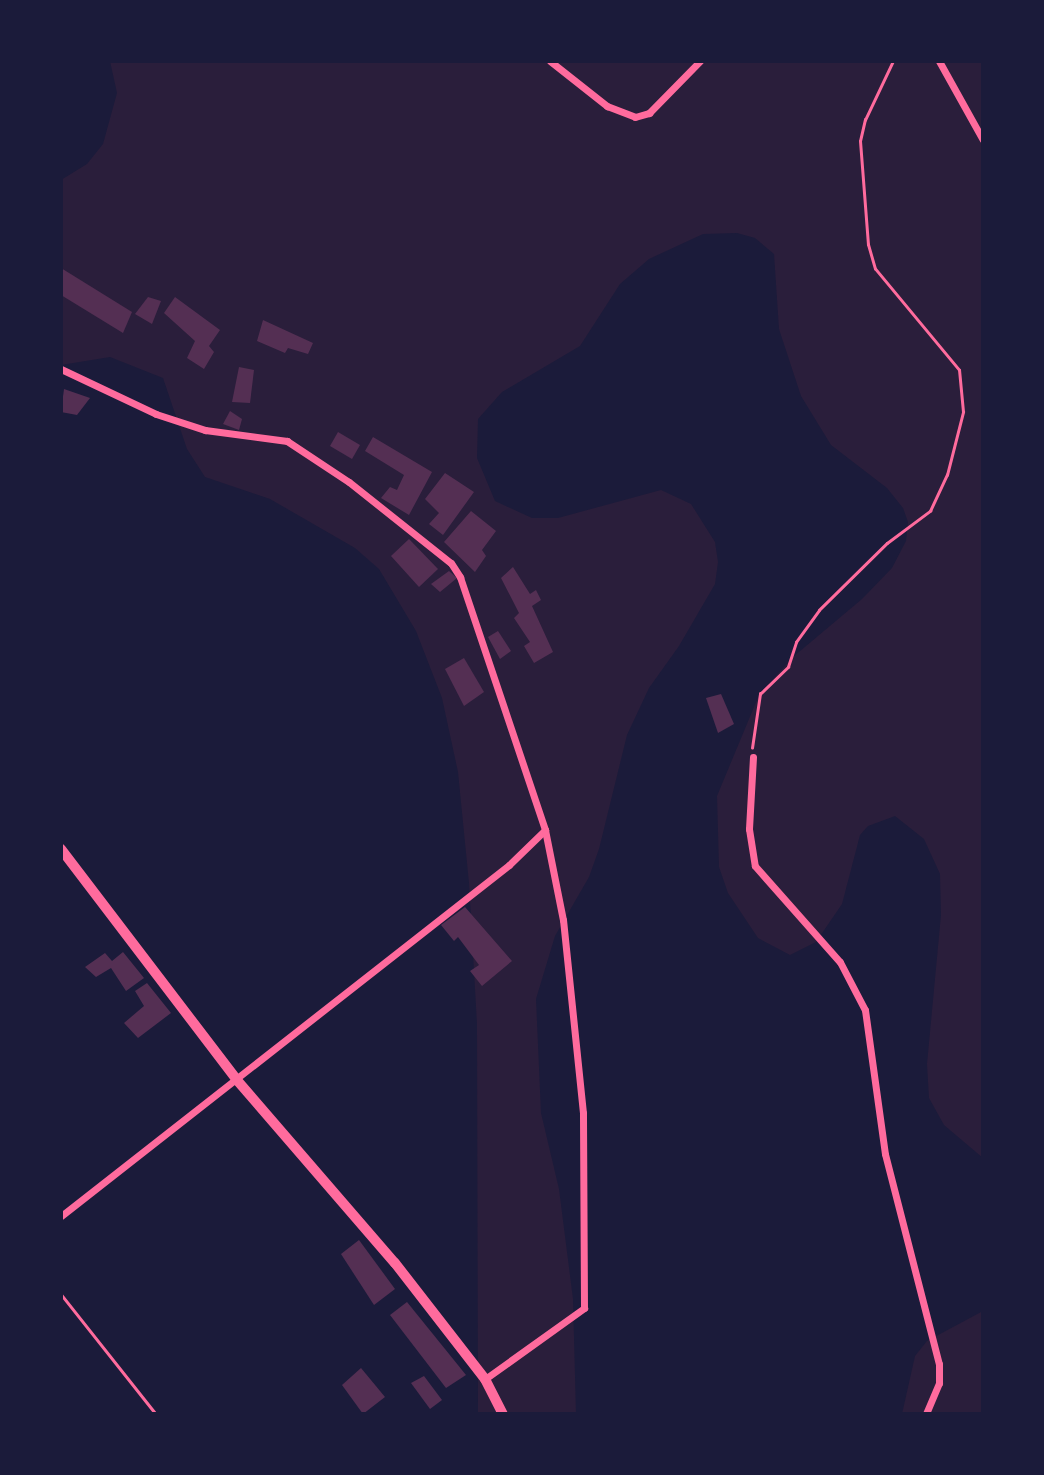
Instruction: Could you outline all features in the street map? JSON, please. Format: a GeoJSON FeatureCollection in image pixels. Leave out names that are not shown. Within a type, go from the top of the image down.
{"type":"FeatureCollection","features":[{"type":"Feature","properties":{"kind":"street"},"geometry":{"type":"LineString","coordinates":[[550,61],[607,106],[635,117],[649,113],[700,61]]}},
{"type":"Feature","properties":{"kind":"street"},"geometry":{"type":"LineString","coordinates":[[939,61],[983,140]]}},
{"type":"Feature","properties":{"kind":"street"},"geometry":{"type":"LineString","coordinates":[[61,369],[156,414],[205,430],[287,441],[349,482],[451,563],[460,577],[545,830],[563,920],[583,1113],[584,1308],[485,1379]]}},
{"type":"Feature","properties":{"kind":"street"},"geometry":{"type":"LineString","coordinates":[[753,757],[749,829],[755,866],[840,962],[865,1010],[885,1154],[939,1364],[939,1382],[926,1414]]}},
{"type":"Feature","properties":{"kind":"street"},"geometry":{"type":"LineString","coordinates":[[61,1216],[517,859],[545,830]]}},
{"type":"Feature","properties":{"kind":"street"},"geometry":{"type":"LineString","coordinates":[[61,849],[236,1079],[395,1263],[485,1379],[503,1414]]}},
{"type":"Feature","properties":{"kind":"path"},"geometry":{"type":"LineString","coordinates":[[753,757],[751,739],[760,694],[783,675],[796,642],[819,610],[887,543],[930,511],[947,475],[964,412],[959,370],[875,269],[868,245],[860,141],[865,120],[893,61]]}},
{"type":"Feature","properties":{"kind":"path"},"geometry":{"type":"LineString","coordinates":[[61,1294],[156,1414]]}},
{"type":"Feature","properties":{"kind":"shaded area"},"geometry":{"type":"Polygon","coordinates":[[[110,61],[983,61],[983,1158],[944,1125],[929,1098],[927,1064],[941,915],[940,874],[924,839],[895,816],[868,826],[860,835],[842,904],[816,942],[790,955],[758,938],[728,893],[719,867],[717,796],[759,695],[793,657],[862,599],[892,568],[906,541],[908,522],[903,508],[887,488],[831,445],[801,396],[779,329],[774,254],[755,238],[737,233],[703,234],[649,259],[620,284],[580,346],[502,392],[478,419],[477,458],[495,501],[532,518],[558,518],[661,490],[691,504],[715,542],[718,562],[715,584],[679,646],[649,688],[627,735],[599,849],[589,877],[555,936],[536,999],[541,1113],[559,1189],[573,1299],[576,1414],[478,1414],[477,1024],[469,883],[458,772],[442,698],[416,631],[379,569],[355,548],[270,499],[205,477],[187,449],[163,378],[110,357],[61,365],[61,180],[87,164],[103,144],[117,93],[110,61]]]}},
{"type":"Feature","properties":{"kind":"shaded area"},"geometry":{"type":"Polygon","coordinates":[[[983,1311],[983,1414],[902,1414],[915,1356],[927,1341],[983,1311]]]}},
{"type":"Feature","properties":{"kind":"building"},"geometry":{"type":"Polygon","coordinates":[[[61,268],[132,312],[123,333],[61,295],[61,268]]]}},
{"type":"Feature","properties":{"kind":"building"},"geometry":{"type":"Polygon","coordinates":[[[148,297],[161,301],[152,324],[135,314],[148,297]]]}},
{"type":"Feature","properties":{"kind":"building"},"geometry":{"type":"Polygon","coordinates":[[[175,297],[220,330],[209,346],[214,352],[204,369],[187,358],[195,341],[164,313],[175,297]]]}},
{"type":"Feature","properties":{"kind":"building"},"geometry":{"type":"Polygon","coordinates":[[[263,320],[313,343],[308,354],[288,348],[285,353],[257,341],[263,320]]]}},
{"type":"Feature","properties":{"kind":"building"},"geometry":{"type":"Polygon","coordinates":[[[239,367],[254,370],[250,403],[232,402],[239,367]]]}},
{"type":"Feature","properties":{"kind":"building"},"geometry":{"type":"Polygon","coordinates":[[[64,389],[90,398],[77,415],[61,412],[64,389]]]}},
{"type":"Feature","properties":{"kind":"building"},"geometry":{"type":"Polygon","coordinates":[[[230,411],[242,419],[239,430],[223,424],[230,411]]]}},
{"type":"Feature","properties":{"kind":"building"},"geometry":{"type":"Polygon","coordinates":[[[338,432],[360,445],[352,459],[330,446],[338,432]]]}},
{"type":"Feature","properties":{"kind":"building"},"geometry":{"type":"Polygon","coordinates":[[[373,437],[432,472],[409,515],[381,498],[390,487],[397,490],[404,475],[365,451],[373,437]]]}},
{"type":"Feature","properties":{"kind":"building"},"geometry":{"type":"Polygon","coordinates":[[[445,473],[474,492],[443,535],[429,524],[439,513],[425,499],[445,473]]]}},
{"type":"Feature","properties":{"kind":"building"},"geometry":{"type":"Polygon","coordinates":[[[471,511],[496,531],[482,550],[486,556],[475,572],[444,542],[471,511]]]}},
{"type":"Feature","properties":{"kind":"building"},"geometry":{"type":"Polygon","coordinates":[[[409,539],[438,569],[419,587],[391,556],[409,539]]]}},
{"type":"Feature","properties":{"kind":"building"},"geometry":{"type":"Polygon","coordinates":[[[513,567],[530,594],[536,590],[541,600],[532,606],[553,652],[534,663],[524,646],[530,642],[514,618],[519,613],[501,578],[513,567]]]}},
{"type":"Feature","properties":{"kind":"building"},"geometry":{"type":"Polygon","coordinates":[[[449,571],[457,578],[440,592],[431,584],[449,571]]]}},
{"type":"Feature","properties":{"kind":"building"},"geometry":{"type":"Polygon","coordinates":[[[498,631],[511,651],[500,659],[488,637],[498,631]]]}},
{"type":"Feature","properties":{"kind":"building"},"geometry":{"type":"Polygon","coordinates":[[[464,658],[484,692],[464,706],[445,669],[464,658]]]}},
{"type":"Feature","properties":{"kind":"building"},"geometry":{"type":"Polygon","coordinates":[[[721,694],[734,724],[718,733],[706,698],[721,694]]]}},
{"type":"Feature","properties":{"kind":"building"},"geometry":{"type":"Polygon","coordinates":[[[465,907],[512,961],[482,986],[470,971],[479,965],[458,937],[454,941],[441,925],[465,907]]]}},
{"type":"Feature","properties":{"kind":"building"},"geometry":{"type":"Polygon","coordinates":[[[123,952],[144,978],[126,991],[111,968],[96,977],[85,967],[105,953],[112,961],[123,952]]]}},
{"type":"Feature","properties":{"kind":"building"},"geometry":{"type":"Polygon","coordinates":[[[147,983],[171,1013],[138,1038],[124,1023],[144,1006],[135,991],[147,983]]]}},
{"type":"Feature","properties":{"kind":"building"},"geometry":{"type":"Polygon","coordinates":[[[359,1240],[395,1289],[374,1305],[341,1254],[359,1240]]]}},
{"type":"Feature","properties":{"kind":"building"},"geometry":{"type":"Polygon","coordinates":[[[407,1302],[466,1375],[446,1388],[390,1315],[407,1302]]]}},
{"type":"Feature","properties":{"kind":"building"},"geometry":{"type":"Polygon","coordinates":[[[361,1368],[385,1397],[363,1414],[342,1385],[361,1368]]]}},
{"type":"Feature","properties":{"kind":"building"},"geometry":{"type":"Polygon","coordinates":[[[424,1376],[442,1400],[430,1409],[411,1383],[424,1376]]]}}]}
